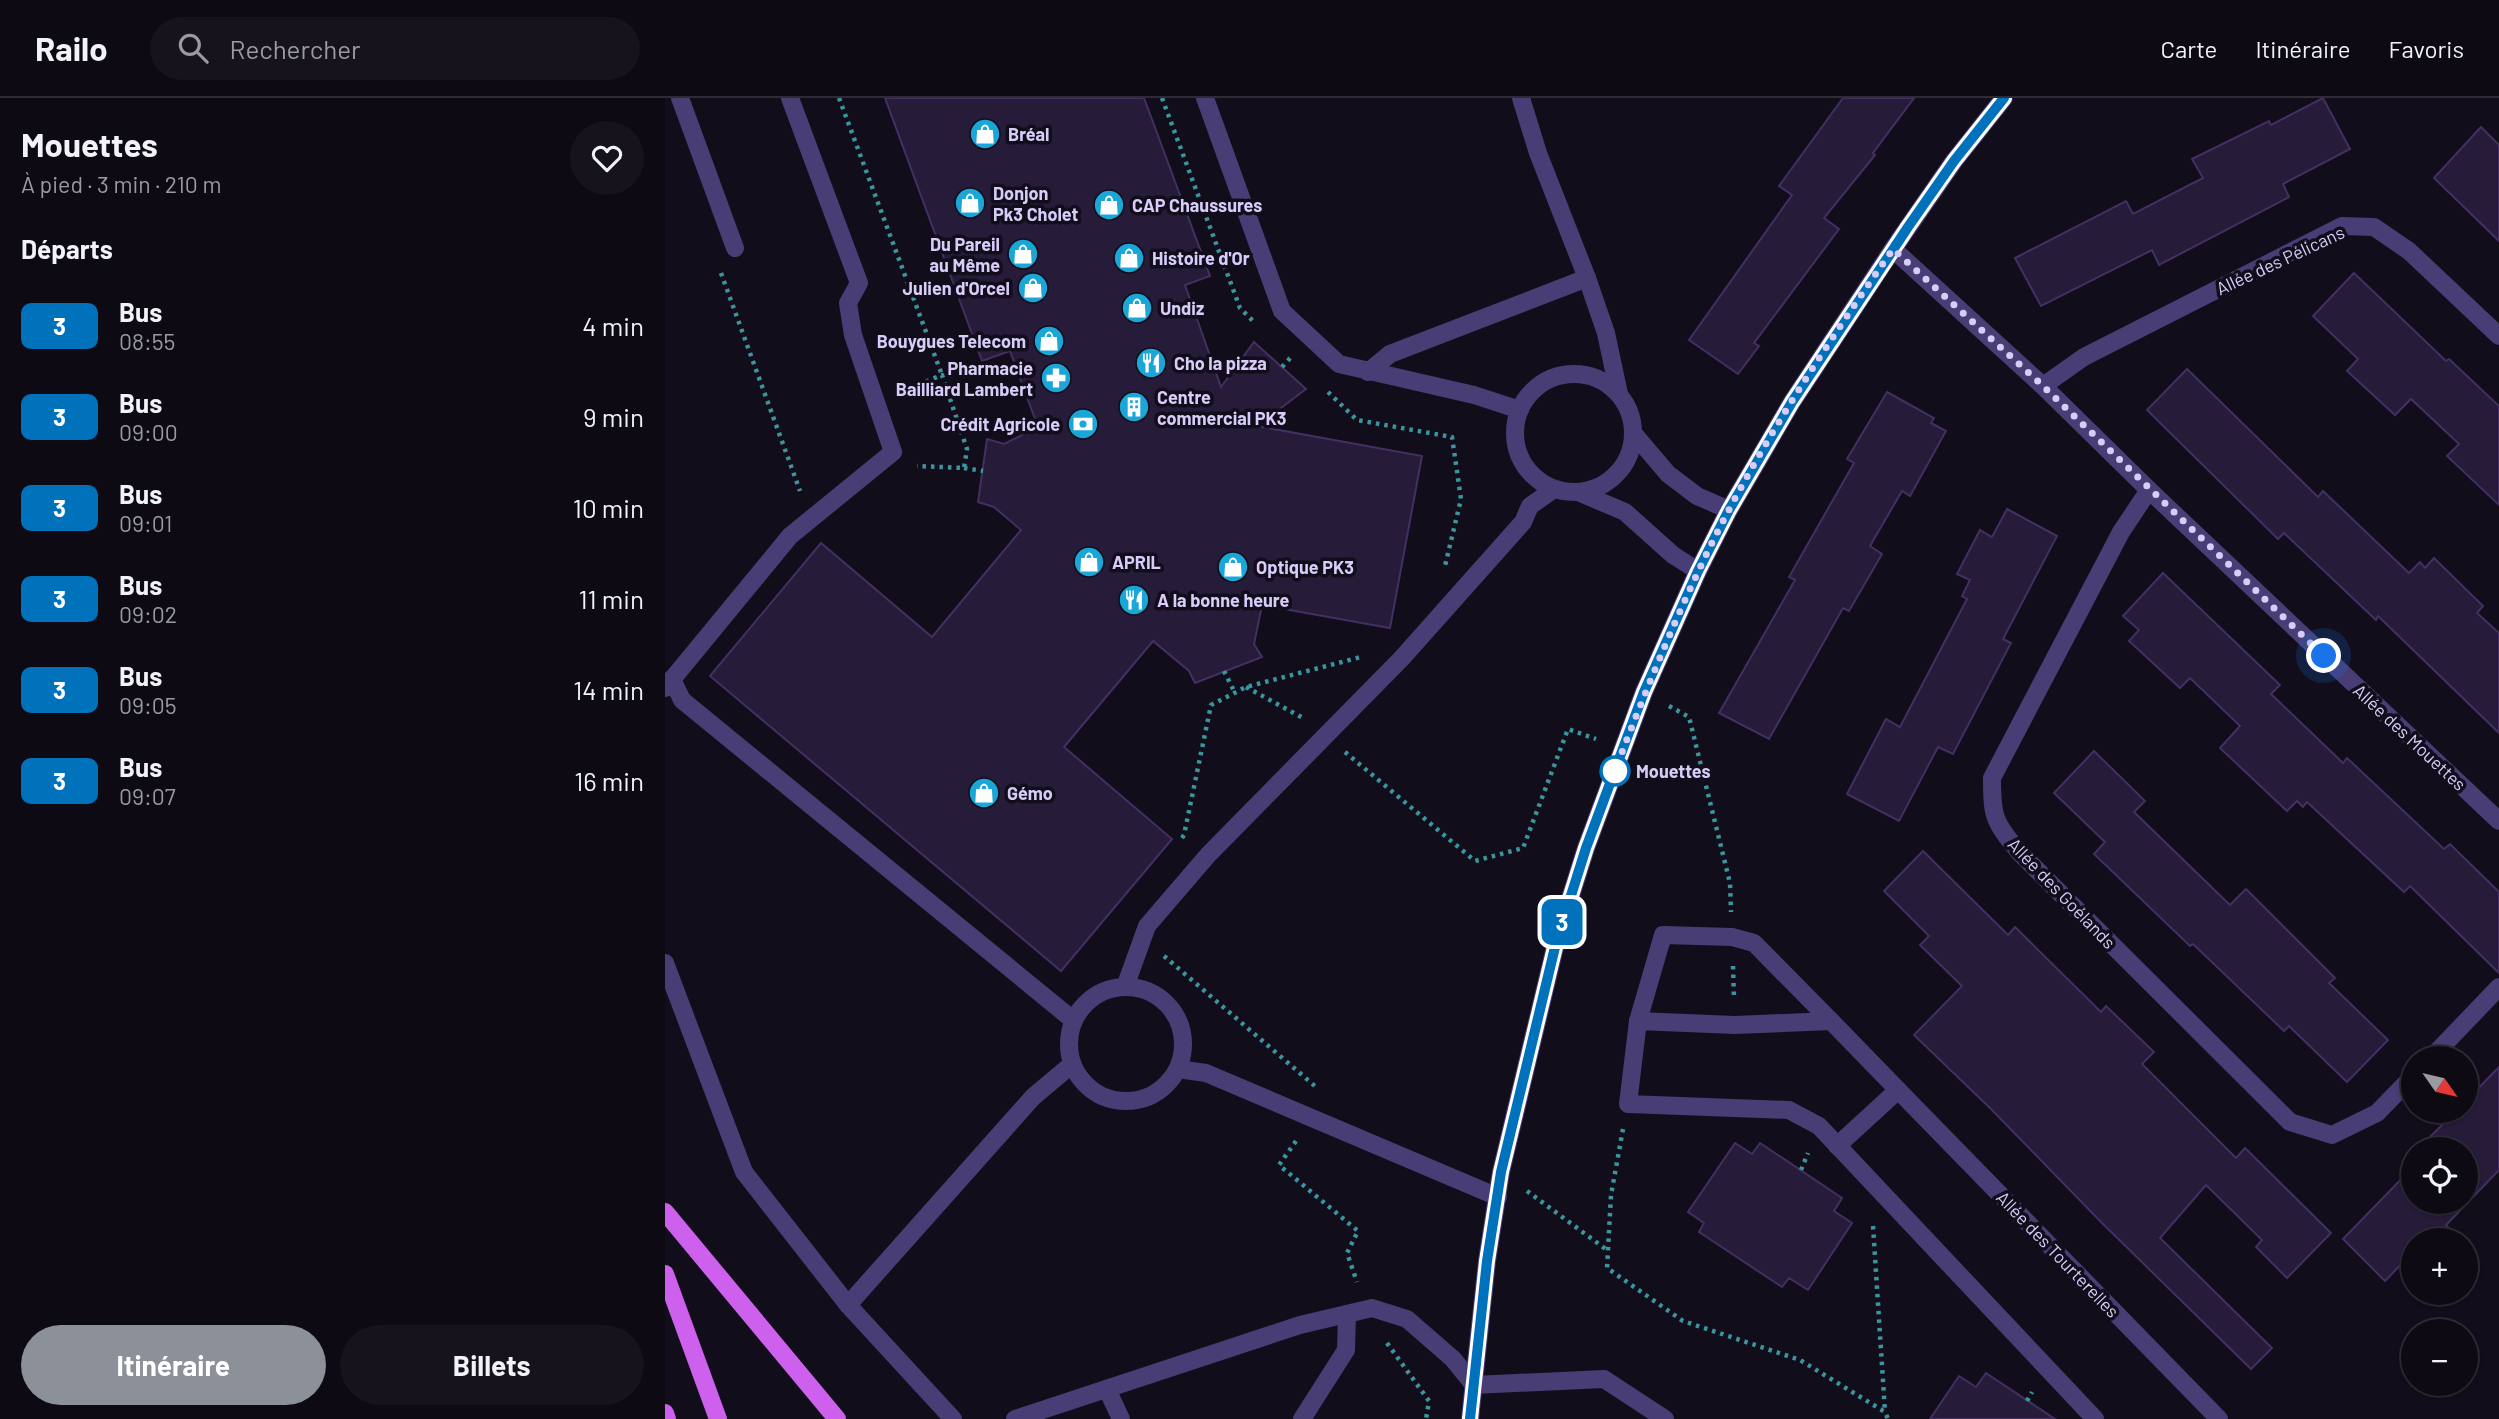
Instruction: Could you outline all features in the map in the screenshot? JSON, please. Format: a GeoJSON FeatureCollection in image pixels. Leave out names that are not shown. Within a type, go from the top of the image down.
{"type":"FeatureCollection","features":[{"type":"Feature","properties":{"kind":"main road"},"geometry":{"type":"LineString","coordinates":[[665,1212],[838,1419]]}},
{"type":"Feature","properties":{"kind":"main road"},"geometry":{"type":"LineString","coordinates":[[665,1274],[718,1419]]}},
{"type":"Feature","properties":{"kind":"main road"},"geometry":{"type":"LineString","coordinates":[[665,1413],[667,1419]]}},
{"type":"Feature","properties":{"kind":"street"},"geometry":{"type":"LineString","coordinates":[[680,98],[735,248]]}},
{"type":"Feature","properties":{"kind":"street"},"geometry":{"type":"LineString","coordinates":[[790,98],[859,283],[848,303],[853,335],[893,452],[790,536],[671,675],[681,700],[1073,1020]]}},
{"type":"Feature","properties":{"kind":"street"},"geometry":{"type":"LineString","coordinates":[[1205,98],[1282,311],[1339,364],[1474,395],[1520,410]]}},
{"type":"Feature","properties":{"kind":"street"},"geometry":{"type":"LineString","coordinates":[[1521,98],[1546,174],[1606,333],[1619,394],[1630,413],[1633,434],[1631,452],[1623,467],[1611,480],[1595,489],[1578,492]]}},
{"type":"Feature","properties":{"kind":"street"},"geometry":{"type":"LineString","coordinates":[[1469,1419],[1487,1261],[1501,1172],[1556,943],[1586,848],[1644,692],[1698,571],[1729,510],[1792,402],[1954,161],[2004,98]]}},
{"type":"Feature","properties":{"kind":"street","name":"Allée des Pélicans"},"geometry":{"type":"LineString","coordinates":[[2043,386],[2084,357],[2342,226],[2374,228],[2409,251],[2499,336]]}},
{"type":"Feature","properties":{"kind":"street","name":"Allée des Mouettes"},"geometry":{"type":"LineString","coordinates":[[1893,249],[2043,386],[2499,821]]}},
{"type":"Feature","properties":{"kind":"street"},"geometry":{"type":"LineString","coordinates":[[1368,372],[1390,354],[1587,278]]}},
{"type":"Feature","properties":{"kind":"street"},"geometry":{"type":"LineString","coordinates":[[1619,394],[1604,382],[1585,375],[1565,374],[1546,381],[1530,393],[1520,410],[1515,429],[1517,448],[1525,466],[1538,480],[1554,489],[1578,492],[1625,512],[1673,555],[1698,571]]}},
{"type":"Feature","properties":{"kind":"street"},"geometry":{"type":"LineString","coordinates":[[1633,434],[1668,474],[1697,496],[1729,510]]}},
{"type":"Feature","properties":{"kind":"street"},"geometry":{"type":"LineString","coordinates":[[1125,987],[1146,926],[1208,855],[1402,658],[1523,522],[1530,506],[1554,489]]}},
{"type":"Feature","properties":{"kind":"street","name":"Allée des Goélands"},"geometry":{"type":"LineString","coordinates":[[2149,490],[2121,532],[1992,778],[1992,808],[2000,829],[2290,1122],[2332,1135],[2377,1113],[2401,1088]]}},
{"type":"Feature","properties":{"kind":"street"},"geometry":{"type":"LineString","coordinates":[[1732,937],[1663,935],[1638,1021],[1628,1104],[1789,1110],[1819,1126],[2095,1419]]}},
{"type":"Feature","properties":{"kind":"street","name":"Allée des Tourterelles"},"geometry":{"type":"LineString","coordinates":[[1732,937],[1754,943],[2219,1419]]}},
{"type":"Feature","properties":{"kind":"street"},"geometry":{"type":"LineString","coordinates":[[665,963],[744,1172],[848,1305],[953,1419]]}},
{"type":"Feature","properties":{"kind":"street"},"geometry":{"type":"LineString","coordinates":[[1125,987],[1142,989],[1160,997],[1174,1011],[1182,1029],[1184,1049],[1178,1069],[1167,1085],[1152,1096],[1133,1102],[1113,1101],[1095,1094],[1081,1081],[1071,1065],[1068,1050],[1073,1020],[1081,1007],[1093,996],[1125,987]]}},
{"type":"Feature","properties":{"kind":"street"},"geometry":{"type":"LineString","coordinates":[[2443,1046],[2499,988]]}},
{"type":"Feature","properties":{"kind":"street"},"geometry":{"type":"LineString","coordinates":[[1638,1021],[1735,1025],[1831,1021]]}},
{"type":"Feature","properties":{"kind":"street"},"geometry":{"type":"LineString","coordinates":[[848,1305],[1034,1097],[1071,1065]]}},
{"type":"Feature","properties":{"kind":"street"},"geometry":{"type":"LineString","coordinates":[[1178,1069],[1206,1073],[1498,1198]]}},
{"type":"Feature","properties":{"kind":"street"},"geometry":{"type":"LineString","coordinates":[[1837,1146],[1898,1090]]}},
{"type":"Feature","properties":{"kind":"street"},"geometry":{"type":"LineString","coordinates":[[1015,1419],[1300,1325],[1372,1308],[1407,1319],[1453,1359],[1474,1385]]}},
{"type":"Feature","properties":{"kind":"street"},"geometry":{"type":"LineString","coordinates":[[1302,1419],[1346,1350],[1347,1314]]}},
{"type":"Feature","properties":{"kind":"street"},"geometry":{"type":"LineString","coordinates":[[1474,1385],[1604,1379],[1665,1419]]}},
{"type":"Feature","properties":{"kind":"street"},"geometry":{"type":"LineString","coordinates":[[1107,1389],[1121,1419]]}},
{"type":"Feature","properties":{"kind":"path"},"geometry":{"type":"LineString","coordinates":[[839,98],[942,375],[967,449],[964,468]]}},
{"type":"Feature","properties":{"kind":"path"},"geometry":{"type":"LineString","coordinates":[[719,268],[811,518]]}},
{"type":"Feature","properties":{"kind":"path"},"geometry":{"type":"LineString","coordinates":[[876,402],[942,375]]}},
{"type":"Feature","properties":{"kind":"path"},"geometry":{"type":"LineString","coordinates":[[907,473],[918,465],[983,471]]}},
{"type":"Feature","properties":{"kind":"path"},"geometry":{"type":"LineString","coordinates":[[1224,671],[1235,693]]}},
{"type":"Feature","properties":{"kind":"path"},"geometry":{"type":"LineString","coordinates":[[1246,687],[1308,721],[1475,861],[1523,848],[1568,729],[1623,748]]}},
{"type":"Feature","properties":{"kind":"path"},"geometry":{"type":"LineString","coordinates":[[1644,692],[1689,717],[1730,883],[1735,1025]]}},
{"type":"Feature","properties":{"kind":"path"},"geometry":{"type":"LineString","coordinates":[[1628,1104],[1611,1195],[1607,1268],[1683,1321],[1800,1360],[1885,1412]]}},
{"type":"Feature","properties":{"kind":"path"},"geometry":{"type":"LineString","coordinates":[[1501,1172],[1608,1251]]}},
{"type":"Feature","properties":{"kind":"path"},"geometry":{"type":"LineString","coordinates":[[1870,1180],[1885,1412],[1888,1419]]}},
{"type":"Feature","properties":{"kind":"building","name":"Centre commercial PK3"},"geometry":{"type":"Polygon","coordinates":[[[885,98],[1144,98],[1210,276],[1185,285],[1221,387],[1254,342],[1306,389],[1257,426],[1422,456],[1390,628],[1262,605],[1254,644],[1262,657],[1195,683],[1189,671],[1153,641],[1064,747],[1172,839],[1061,971],[710,676],[821,543],[932,637],[1021,530],[994,507],[978,502],[987,439],[1004,444],[1038,427],[1010,351],[982,361],[885,98]]]}},
{"type":"Feature","properties":{"kind":"building"},"geometry":{"type":"Polygon","coordinates":[[[1843,98],[1914,98],[1873,153],[1875,155],[1824,218],[1839,229],[1754,343],[1759,346],[1738,374],[1689,340],[1792,195],[1779,186],[1843,98]]]}},
{"type":"Feature","properties":{"kind":"building"},"geometry":{"type":"Polygon","coordinates":[[[2323,98],[2350,149],[2283,184],[2289,197],[2159,265],[2152,250],[2041,306],[2015,258],[2126,201],[2133,214],[2203,178],[2192,159],[2269,121],[2271,125],[2323,98]]]}},
{"type":"Feature","properties":{"kind":"building"},"geometry":{"type":"Polygon","coordinates":[[[2481,127],[2499,145],[2499,241],[2434,178],[2481,127]]]}},
{"type":"Feature","properties":{"kind":"building"},"geometry":{"type":"Polygon","coordinates":[[[2354,273],[2446,361],[2449,359],[2499,406],[2499,505],[2447,456],[2459,444],[2411,399],[2395,415],[2347,371],[2358,359],[2313,316],[2354,273]]]}},
{"type":"Feature","properties":{"kind":"building"},"geometry":{"type":"Polygon","coordinates":[[[2187,369],[2318,497],[2323,491],[2409,573],[2420,562],[2425,568],[2434,558],[2483,606],[2477,613],[2499,633],[2499,733],[2378,616],[2376,620],[2284,533],[2278,539],[2147,410],[2187,369]]]}},
{"type":"Feature","properties":{"kind":"building"},"geometry":{"type":"Polygon","coordinates":[[[1887,392],[1934,418],[1931,423],[1946,431],[1910,496],[1902,491],[1870,546],[1882,554],[1849,611],[1843,608],[1769,739],[1719,713],[1795,580],[1789,577],[1854,463],[1847,459],[1887,392]]]}},
{"type":"Feature","properties":{"kind":"building"},"geometry":{"type":"Polygon","coordinates":[[[2007,509],[2057,536],[2003,639],[2011,643],[1953,754],[1938,747],[1899,821],[1847,794],[1886,719],[1900,727],[1967,599],[1962,596],[1970,580],[1957,574],[1980,530],[1992,537],[2007,509]]]}},
{"type":"Feature","properties":{"kind":"building"},"geometry":{"type":"Polygon","coordinates":[[[2163,573],[2280,685],[2271,694],[2343,763],[2347,758],[2444,849],[2450,844],[2499,892],[2499,973],[2410,886],[2404,892],[2307,802],[2303,807],[2297,801],[2287,811],[2220,748],[2240,726],[2190,678],[2180,688],[2129,641],[2139,630],[2123,616],[2163,573]]]}},
{"type":"Feature","properties":{"kind":"building"},"geometry":{"type":"Polygon","coordinates":[[[2094,751],[2145,801],[2134,812],[2230,905],[2246,889],[2335,978],[2329,983],[2388,1040],[2347,1082],[2289,1026],[2284,1031],[2094,854],[2105,842],[2054,793],[2094,751]]]}},
{"type":"Feature","properties":{"kind":"building"},"geometry":{"type":"Polygon","coordinates":[[[1923,851],[2008,935],[2015,927],[2101,1012],[2106,1006],[2154,1052],[2142,1064],[2236,1158],[2245,1148],[2331,1233],[2287,1278],[2256,1247],[2262,1240],[2206,1185],[2160,1238],[2272,1348],[2251,1369],[1914,1035],[1962,986],[1920,945],[1929,936],[1884,891],[1923,851]]]}},
{"type":"Feature","properties":{"kind":"building"},"geometry":{"type":"Polygon","coordinates":[[[2499,1067],[2499,1170],[2478,1192],[2478,1137],[2430,1137],[2443,1124],[2478,1124],[2478,1089],[2499,1067]]]}},
{"type":"Feature","properties":{"kind":"building"},"geometry":{"type":"Polygon","coordinates":[[[1735,1143],[1752,1154],[1760,1143],[1842,1198],[1834,1211],[1852,1223],[1808,1290],[1789,1278],[1782,1287],[1699,1232],[1704,1223],[1688,1212],[1735,1143]]]}},
{"type":"Feature","properties":{"kind":"building"},"geometry":{"type":"Polygon","coordinates":[[[2401,1179],[2401,1214],[2457,1214],[2446,1225],[2449,1228],[2401,1228],[2401,1264],[2385,1281],[2343,1239],[2401,1179]]]}},
{"type":"Feature","properties":{"kind":"building"},"geometry":{"type":"Polygon","coordinates":[[[1986,1373],[2055,1419],[1930,1419],[1959,1376],[1976,1387],[1986,1373]]]}},
{"type":"Feature","properties":{"kind":"bus line","name":"3"},"geometry":{"type":"LineString","coordinates":[[1470,1419],[1487,1261],[1501,1172],[1556,943],[1586,848],[1644,692],[1698,571],[1729,510],[1792,402],[1862,293],[1954,161],[2004,98]]}},
{"type":"Feature","properties":{"kind":"place","name":"Bréal"},"geometry":{"type":"Point","coordinates":[985,134]}},
{"type":"Feature","properties":{"kind":"place","name":"Donjon Pk3 Cholet"},"geometry":{"type":"Point","coordinates":[970,203]}},
{"type":"Feature","properties":{"kind":"place","name":"CAP Chaussures"},"geometry":{"type":"Point","coordinates":[1109,205]}},
{"type":"Feature","properties":{"kind":"place","name":"Du Pareil au Même"},"geometry":{"type":"Point","coordinates":[1023,254]}},
{"type":"Feature","properties":{"kind":"place","name":"Histoire d'Or"},"geometry":{"type":"Point","coordinates":[1129,258]}},
{"type":"Feature","properties":{"kind":"place","name":"Julien d'Orcel"},"geometry":{"type":"Point","coordinates":[1033,288]}},
{"type":"Feature","properties":{"kind":"place","name":"Undiz"},"geometry":{"type":"Point","coordinates":[1137,308]}},
{"type":"Feature","properties":{"kind":"place","name":"Bouygues Telecom"},"geometry":{"type":"Point","coordinates":[1049,341]}},
{"type":"Feature","properties":{"kind":"place","name":"Cho la pizza"},"geometry":{"type":"Point","coordinates":[1151,363]}},
{"type":"Feature","properties":{"kind":"place","name":"Pharmacie Bailliard Lambert"},"geometry":{"type":"Point","coordinates":[1056,378]}},
{"type":"Feature","properties":{"kind":"place","name":"Centre commercial PK3"},"geometry":{"type":"Point","coordinates":[1134,407]}},
{"type":"Feature","properties":{"kind":"place","name":"Crédit Agricole"},"geometry":{"type":"Point","coordinates":[1083,424]}},
{"type":"Feature","properties":{"kind":"place","name":"APRIL"},"geometry":{"type":"Point","coordinates":[1089,562]}},
{"type":"Feature","properties":{"kind":"place","name":"Optique PK3"},"geometry":{"type":"Point","coordinates":[1233,567]}},
{"type":"Feature","properties":{"kind":"place","name":"A la bonne heure"},"geometry":{"type":"Point","coordinates":[1134,600]}},
{"type":"Feature","properties":{"kind":"place","name":"Mouettes"},"geometry":{"type":"Point","coordinates":[1615,771]}},
{"type":"Feature","properties":{"kind":"place","name":"Gémo"},"geometry":{"type":"Point","coordinates":[984,793]}},
{"type":"Feature","properties":{"kind":"route"},"geometry":{"type":"LineString","coordinates":[[1615,771],[1614,773],[1644,692],[1698,571],[1729,510],[1792,402],[1893,249],[1971,318],[2324,656]]}}]}
